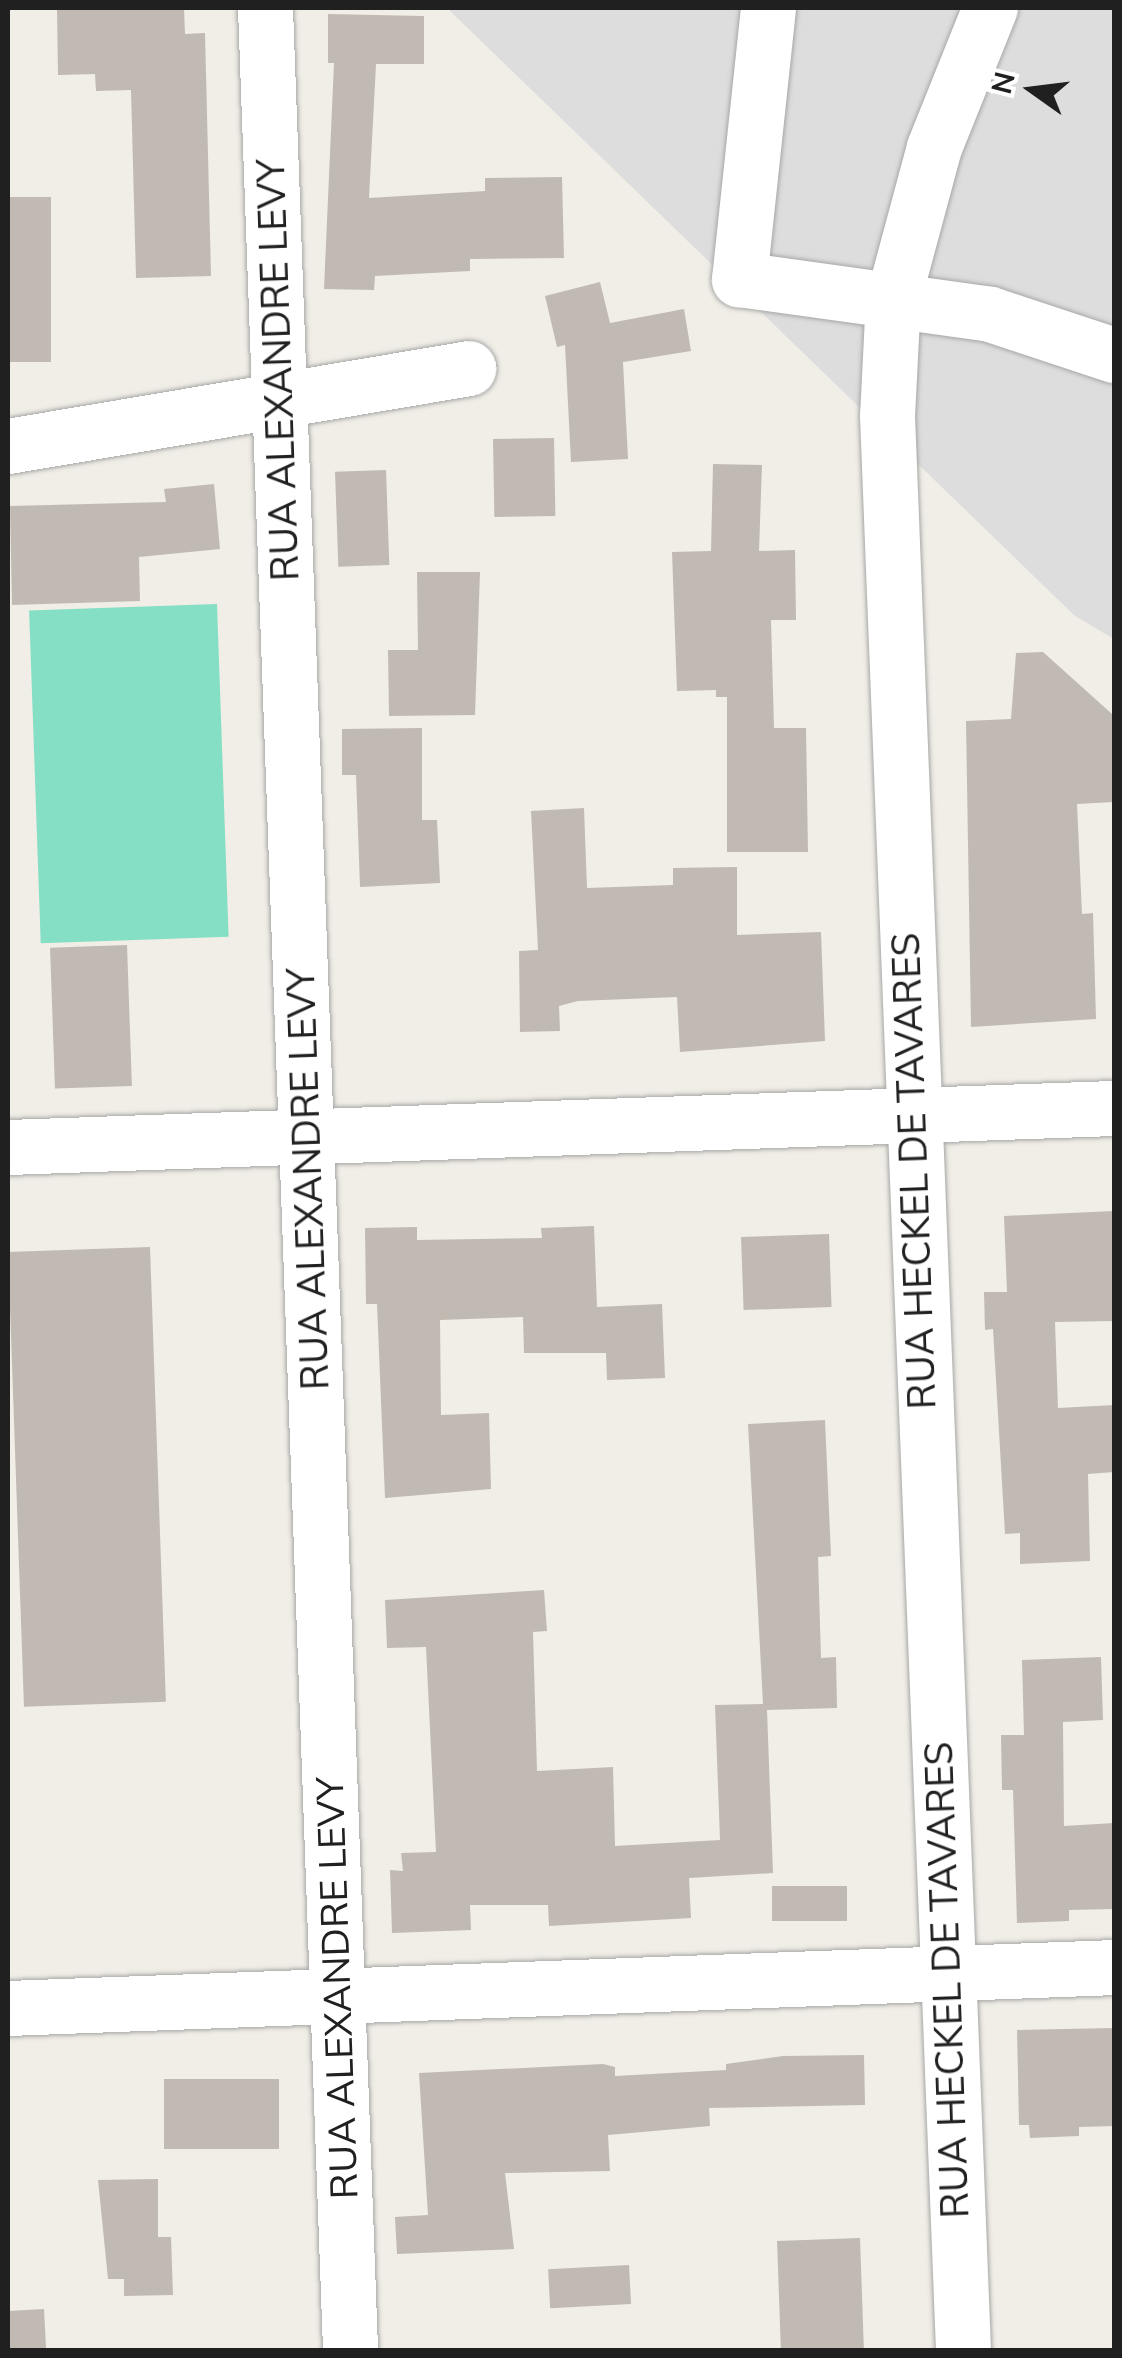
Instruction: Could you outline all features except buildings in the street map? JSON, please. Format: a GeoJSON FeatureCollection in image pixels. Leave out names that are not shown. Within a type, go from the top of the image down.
{"type":"FeatureCollection","features":[{"type":"Feature","properties":{"kind":"street","name":"RUA ALEXANDRE LEVY"},"geometry":{"type":"LineString","coordinates":[[264,8],[350,2350]]}},
{"type":"Feature","properties":{"kind":"street"},"geometry":{"type":"LineString","coordinates":[[768,8],[739,279],[990,314],[1114,355]]}},
{"type":"Feature","properties":{"kind":"street","name":"RUA HECKEL DE TAVARES"},"geometry":{"type":"LineString","coordinates":[[963,2350],[887,528],[893,298],[934,147],[990,8]]}},
{"type":"Feature","properties":{"kind":"street"},"geometry":{"type":"LineString","coordinates":[[8,446],[468,368]]}},
{"type":"Feature","properties":{"kind":"street"},"geometry":{"type":"LineString","coordinates":[[8,1148],[1114,1108]]}},
{"type":"Feature","properties":{"kind":"street"},"geometry":{"type":"LineString","coordinates":[[8,2008],[1114,1967]]}},
{"type":"Feature","properties":{"kind":"shaded area"},"geometry":{"type":"Polygon","coordinates":[[[447,8],[1114,8],[1114,639],[1075,616],[447,8]]]}},
{"type":"Feature","properties":{"kind":"green space"},"geometry":{"type":"Polygon","coordinates":[[[217,604],[229,937],[41,943],[29,611],[217,604]]]}}]}
